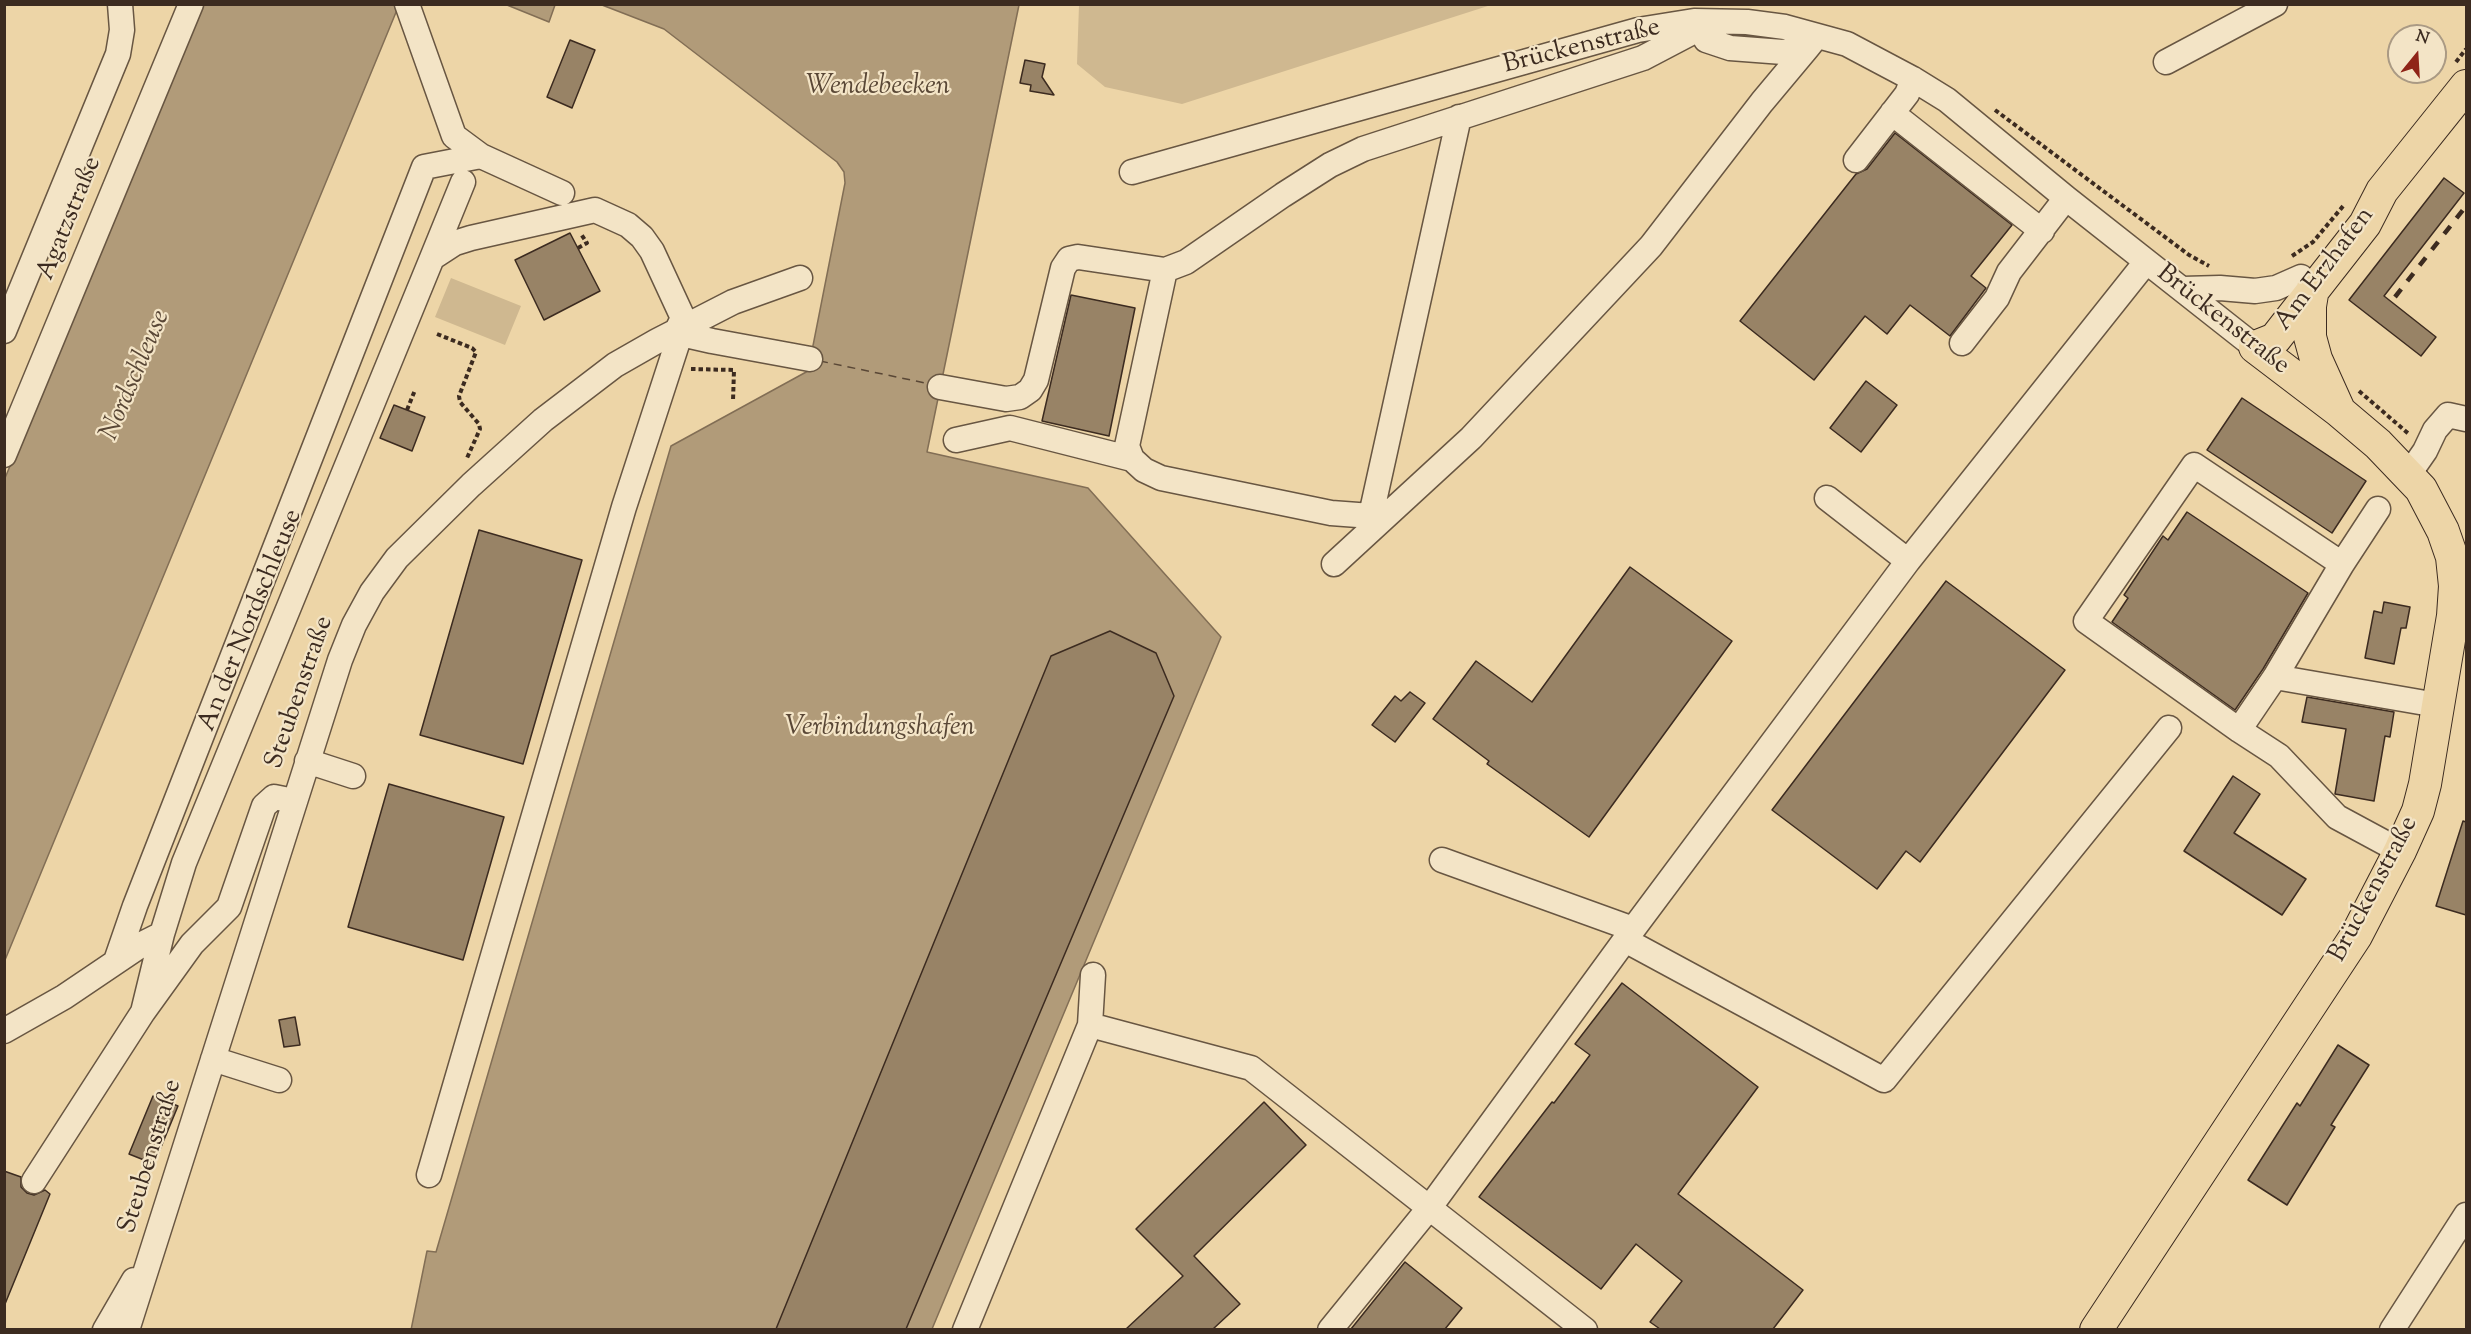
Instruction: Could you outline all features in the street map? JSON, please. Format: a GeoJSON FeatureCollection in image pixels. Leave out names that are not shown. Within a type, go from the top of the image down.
{"type":"FeatureCollection","features":[{"type":"Feature","properties":{"kind":"main road","name":"Am Erzhafen"},"geometry":{"type":"LineString","coordinates":[[2255,347],[2257,331],[2365,224],[2382,191],[2466,86]]}},
{"type":"Feature","properties":{"kind":"main road","name":"Am Erzhafen"},"geometry":{"type":"LineString","coordinates":[[2307,283],[2349,210],[2360,206],[2382,191]]}},
{"type":"Feature","properties":{"kind":"main road"},"geometry":{"type":"LineString","coordinates":[[2307,283],[2310,337],[2316,359],[2348,400]]}},
{"type":"Feature","properties":{"kind":"main road","name":"Brückenstraße"},"geometry":{"type":"LineString","coordinates":[[2096,1329],[2356,936],[2400,851],[2418,811],[2425,784],[2453,616],[2461,586],[2443,531],[2421,489],[2417,463],[2348,400],[2255,347]]}},
{"type":"Feature","properties":{"kind":"street"},"geometry":{"type":"LineString","coordinates":[[4,331],[118,54],[122,30],[120,4]]}},
{"type":"Feature","properties":{"kind":"street","name":"Agatzstraße"},"geometry":{"type":"LineString","coordinates":[[4,455],[191,4]]}},
{"type":"Feature","properties":{"kind":"street"},"geometry":{"type":"LineString","coordinates":[[2166,62],[2275,4]]}},
{"type":"Feature","properties":{"kind":"street"},"geometry":{"type":"LineString","coordinates":[[409,10],[454,136],[481,156],[562,193]]}},
{"type":"Feature","properties":{"kind":"street","name":"Brückenstraße"},"geometry":{"type":"LineString","coordinates":[[1132,171],[1638,30],[1694,21],[1747,22],[1812,41],[1848,44],[1947,100],[2066,198],[2255,347]]}},
{"type":"Feature","properties":{"kind":"street"},"geometry":{"type":"LineString","coordinates":[[940,387],[1006,399],[1020,397],[1030,390],[1036,380],[1063,268],[1069,259],[1078,257],[1165,270],[1186,262],[1330,165],[1363,149],[1643,58],[1712,21]]}},
{"type":"Feature","properties":{"kind":"street"},"geometry":{"type":"LineString","coordinates":[[1334,564],[1378,516],[1471,438],[1651,246],[1812,41]]}},
{"type":"Feature","properties":{"kind":"street"},"geometry":{"type":"LineString","coordinates":[[1856,160],[1907,94],[1913,79]]}},
{"type":"Feature","properties":{"kind":"street"},"geometry":{"type":"LineString","coordinates":[[1892,113],[2042,231]]}},
{"type":"Feature","properties":{"kind":"street"},"geometry":{"type":"LineString","coordinates":[[1378,516],[1459,117]]}},
{"type":"Feature","properties":{"kind":"street"},"geometry":{"type":"LineString","coordinates":[[116,961],[135,906],[424,167],[481,156]]}},
{"type":"Feature","properties":{"kind":"street","name":"An der Nordschleuse"},"geometry":{"type":"LineString","coordinates":[[143,1012],[162,934],[188,852],[463,182]]}},
{"type":"Feature","properties":{"kind":"street"},"geometry":{"type":"LineString","coordinates":[[1962,343],[1997,298],[2009,272],[2066,198]]}},
{"type":"Feature","properties":{"kind":"street"},"geometry":{"type":"LineString","coordinates":[[429,1175],[621,519],[678,341],[677,330],[683,318],[652,251],[642,237],[628,225],[595,210],[454,243],[432,258]]}},
{"type":"Feature","properties":{"kind":"street"},"geometry":{"type":"LineString","coordinates":[[1330,1329],[1430,1207],[1629,935],[1908,561],[2146,262]]}},
{"type":"Feature","properties":{"kind":"street"},"geometry":{"type":"LineString","coordinates":[[1165,270],[1127,446],[1132,459],[1144,470],[1161,478],[1331,513],[1378,516]]}},
{"type":"Feature","properties":{"kind":"street","name":"Steubenstraße"},"geometry":{"type":"LineString","coordinates":[[128,1329],[307,760],[354,625],[372,592],[397,558],[471,485],[543,420],[615,365],[733,302],[800,278]]}},
{"type":"Feature","properties":{"kind":"street"},"geometry":{"type":"LineString","coordinates":[[2183,290],[2220,288],[2256,291],[2307,283]]}},
{"type":"Feature","properties":{"kind":"street"},"geometry":{"type":"LineString","coordinates":[[677,330],[690,336],[712,341],[810,359]]}},
{"type":"Feature","properties":{"kind":"street"},"geometry":{"type":"LineString","coordinates":[[2417,463],[2435,430],[2448,414],[2466,419]]}},
{"type":"Feature","properties":{"kind":"street"},"geometry":{"type":"LineString","coordinates":[[956,440],[1010,428],[1132,459]]}},
{"type":"Feature","properties":{"kind":"street"},"geometry":{"type":"LineString","coordinates":[[2342,564],[2194,465],[2086,621],[2279,756],[2337,817],[2400,851]]}},
{"type":"Feature","properties":{"kind":"street"},"geometry":{"type":"LineString","coordinates":[[1827,498],[1908,561]]}},
{"type":"Feature","properties":{"kind":"street"},"geometry":{"type":"LineString","coordinates":[[2239,730],[2275,677],[2342,564],[2378,509]]}},
{"type":"Feature","properties":{"kind":"street"},"geometry":{"type":"LineString","coordinates":[[2275,677],[2437,705]]}},
{"type":"Feature","properties":{"kind":"street"},"geometry":{"type":"LineString","coordinates":[[1442,860],[1629,935],[1884,1080],[2169,728]]}},
{"type":"Feature","properties":{"kind":"street"},"geometry":{"type":"LineString","coordinates":[[307,760],[353,776]]}},
{"type":"Feature","properties":{"kind":"street","name":"An der Nordschleuse"},"geometry":{"type":"LineString","coordinates":[[34,1181],[143,1012],[192,944],[229,907],[264,806],[274,796],[294,801]]}},
{"type":"Feature","properties":{"kind":"street"},"geometry":{"type":"LineString","coordinates":[[4,1031],[64,997],[144,943],[162,934]]}},
{"type":"Feature","properties":{"kind":"street"},"geometry":{"type":"LineString","coordinates":[[965,1329],[1090,1025],[1093,975]]}},
{"type":"Feature","properties":{"kind":"street"},"geometry":{"type":"LineString","coordinates":[[1090,1025],[1251,1068],[1585,1329]]}},
{"type":"Feature","properties":{"kind":"street"},"geometry":{"type":"LineString","coordinates":[[213,1059],[279,1080]]}},
{"type":"Feature","properties":{"kind":"street"},"geometry":{"type":"LineString","coordinates":[[2392,1329],[2466,1215]]}},
{"type":"Feature","properties":{"kind":"street"},"geometry":{"type":"LineString","coordinates":[[105,1329],[130,1284],[147,1269]]}},
{"type":"Feature","properties":{"kind":"path"},"geometry":{"type":"LineString","coordinates":[[437,334],[472,348],[476,352],[459,396],[460,402],[479,424],[480,429],[464,466]]}},
{"type":"Feature","properties":{"kind":"path"},"geometry":{"type":"LineString","coordinates":[[669,368],[734,370],[733,401]]}},
{"type":"Feature","properties":{"kind":"path"},"geometry":{"type":"LineString","coordinates":[[407,410],[415,390]]}},
{"type":"Feature","properties":{"kind":"path"},"geometry":{"type":"LineString","coordinates":[[2348,400],[2405,430],[2417,463]]}},
{"type":"Feature","properties":{"kind":"shaded area"},"geometry":{"type":"Polygon","coordinates":[[[1079,4],[1491,5],[1182,104],[1105,87],[1077,64],[1079,4]]]}},
{"type":"Feature","properties":{"kind":"shaded area"},"geometry":{"type":"Polygon","coordinates":[[[451,278],[521,306],[505,345],[435,317],[451,278]]]}},
{"type":"Feature","properties":{"kind":"water","name":"Nordschleuse"},"geometry":{"type":"Polygon","coordinates":[[[202,5],[399,5],[5,960],[5,478],[202,5]]]}},
{"type":"Feature","properties":{"kind":"water"},"geometry":{"type":"Polygon","coordinates":[[[507,5],[555,5],[549,22],[507,5]]]}},
{"type":"Feature","properties":{"kind":"water","name":"Verbindungshafen"},"geometry":{"type":"Polygon","coordinates":[[[602,5],[1019,5],[927,452],[1088,488],[1221,637],[932,1329],[411,1330],[427,1251],[436,1252],[671,446],[808,371],[845,183],[844,172],[837,162],[664,29],[602,5]]]}},
{"type":"Feature","properties":{"kind":"building"},"geometry":{"type":"Polygon","coordinates":[[[570,40],[595,50],[572,108],[547,97],[570,40]]]}},
{"type":"Feature","properties":{"kind":"building"},"geometry":{"type":"Polygon","coordinates":[[[1025,60],[1045,64],[1042,77],[1054,95],[1030,91],[1031,85],[1020,83],[1025,60]]]}},
{"type":"Feature","properties":{"kind":"building"},"geometry":{"type":"Polygon","coordinates":[[[1895,133],[2012,225],[1971,276],[1986,288],[1950,336],[1910,305],[1887,334],[1865,316],[1814,380],[1740,321],[1856,174],[1867,169],[1895,133]]]}},
{"type":"Feature","properties":{"kind":"building"},"geometry":{"type":"Polygon","coordinates":[[[2444,178],[2464,193],[2384,296],[2436,337],[2421,356],[2349,300],[2444,178]]]}},
{"type":"Feature","properties":{"kind":"building"},"geometry":{"type":"Polygon","coordinates":[[[570,233],[600,291],[544,320],[515,260],[570,233]]]}},
{"type":"Feature","properties":{"kind":"building"},"geometry":{"type":"Polygon","coordinates":[[[1071,295],[1135,308],[1109,436],[1042,421],[1071,295]]]}},
{"type":"Feature","properties":{"kind":"building"},"geometry":{"type":"Polygon","coordinates":[[[1866,381],[1897,405],[1861,452],[1830,428],[1866,381]]]}},
{"type":"Feature","properties":{"kind":"building"},"geometry":{"type":"Polygon","coordinates":[[[2242,398],[2366,481],[2332,533],[2207,450],[2242,398]]]}},
{"type":"Feature","properties":{"kind":"building"},"geometry":{"type":"Polygon","coordinates":[[[394,405],[425,417],[412,451],[380,438],[394,405]]]}},
{"type":"Feature","properties":{"kind":"building"},"geometry":{"type":"Polygon","coordinates":[[[2187,512],[2308,593],[2263,669],[2235,710],[2112,622],[2128,598],[2124,595],[2163,536],[2168,540],[2187,512]]]}},
{"type":"Feature","properties":{"kind":"building"},"geometry":{"type":"Polygon","coordinates":[[[479,530],[582,560],[523,764],[420,735],[479,530]]]}},
{"type":"Feature","properties":{"kind":"building"},"geometry":{"type":"Polygon","coordinates":[[[1630,567],[1732,641],[1589,837],[1487,764],[1489,761],[1433,719],[1476,661],[1532,702],[1630,567]]]}},
{"type":"Feature","properties":{"kind":"building"},"geometry":{"type":"Polygon","coordinates":[[[1946,581],[2065,670],[1920,862],[1906,851],[1877,889],[1772,810],[1946,581]]]}},
{"type":"Feature","properties":{"kind":"building"},"geometry":{"type":"Polygon","coordinates":[[[2384,602],[2410,607],[2406,628],[2401,628],[2394,664],[2365,658],[2374,611],[2382,613],[2384,602]]]}},
{"type":"Feature","properties":{"kind":"building"},"geometry":{"type":"Polygon","coordinates":[[[1110,631],[1156,653],[1174,696],[906,1329],[776,1329],[1051,656],[1110,631]]]}},
{"type":"Feature","properties":{"kind":"building"},"geometry":{"type":"Polygon","coordinates":[[[1410,692],[1425,703],[1395,742],[1372,725],[1395,696],[1401,701],[1410,692]]]}},
{"type":"Feature","properties":{"kind":"building"},"geometry":{"type":"Polygon","coordinates":[[[2307,697],[2394,712],[2390,737],[2385,736],[2374,801],[2335,794],[2346,729],[2302,722],[2307,697]]]}},
{"type":"Feature","properties":{"kind":"building"},"geometry":{"type":"Polygon","coordinates":[[[2233,776],[2260,794],[2234,833],[2306,879],[2282,915],[2184,851],[2233,776]]]}},
{"type":"Feature","properties":{"kind":"building"},"geometry":{"type":"Polygon","coordinates":[[[389,784],[504,817],[463,960],[348,927],[389,784]]]}},
{"type":"Feature","properties":{"kind":"building"},"geometry":{"type":"Polygon","coordinates":[[[2463,821],[2466,822],[2466,915],[2436,906],[2463,821]]]}},
{"type":"Feature","properties":{"kind":"building"},"geometry":{"type":"Polygon","coordinates":[[[1622,983],[1758,1087],[1678,1194],[1803,1290],[1773,1329],[1660,1329],[1650,1322],[1682,1281],[1636,1244],[1601,1289],[1479,1197],[1590,1055],[1575,1044],[1622,983]]]}},
{"type":"Feature","properties":{"kind":"building"},"geometry":{"type":"Polygon","coordinates":[[[295,1017],[300,1045],[284,1047],[279,1020],[295,1017]]]}},
{"type":"Feature","properties":{"kind":"building"},"geometry":{"type":"Polygon","coordinates":[[[2338,1045],[2369,1065],[2331,1125],[2335,1127],[2287,1205],[2248,1180],[2297,1103],[2300,1106],[2338,1045]]]}},
{"type":"Feature","properties":{"kind":"building"},"geometry":{"type":"Polygon","coordinates":[[[153,1096],[178,1106],[154,1164],[129,1154],[153,1096]]]}},
{"type":"Feature","properties":{"kind":"building"},"geometry":{"type":"Polygon","coordinates":[[[1264,1102],[1306,1145],[1194,1256],[1240,1304],[1213,1329],[1126,1329],[1183,1276],[1136,1229],[1264,1102]]]}},
{"type":"Feature","properties":{"kind":"building"},"geometry":{"type":"Polygon","coordinates":[[[4,1171],[21,1177],[21,1187],[27,1193],[34,1195],[45,1190],[50,1194],[5,1304],[4,1171]]]}},
{"type":"Feature","properties":{"kind":"building"},"geometry":{"type":"Polygon","coordinates":[[[1405,1262],[1462,1308],[1445,1329],[1351,1329],[1405,1262]]]}},
{"type":"Feature","properties":{"kind":"ferry route"},"geometry":{"type":"LineString","coordinates":[[820,361],[930,384]]}},
{"type":"Feature","properties":{"kind":"railway"},"geometry":{"type":"LineString","coordinates":[[2395,297],[2466,206]]}},
{"type":"Feature","properties":{"kind":"water label","name":"Wendebecken"},"geometry":{"type":"Point","coordinates":[878,88]}}]}
